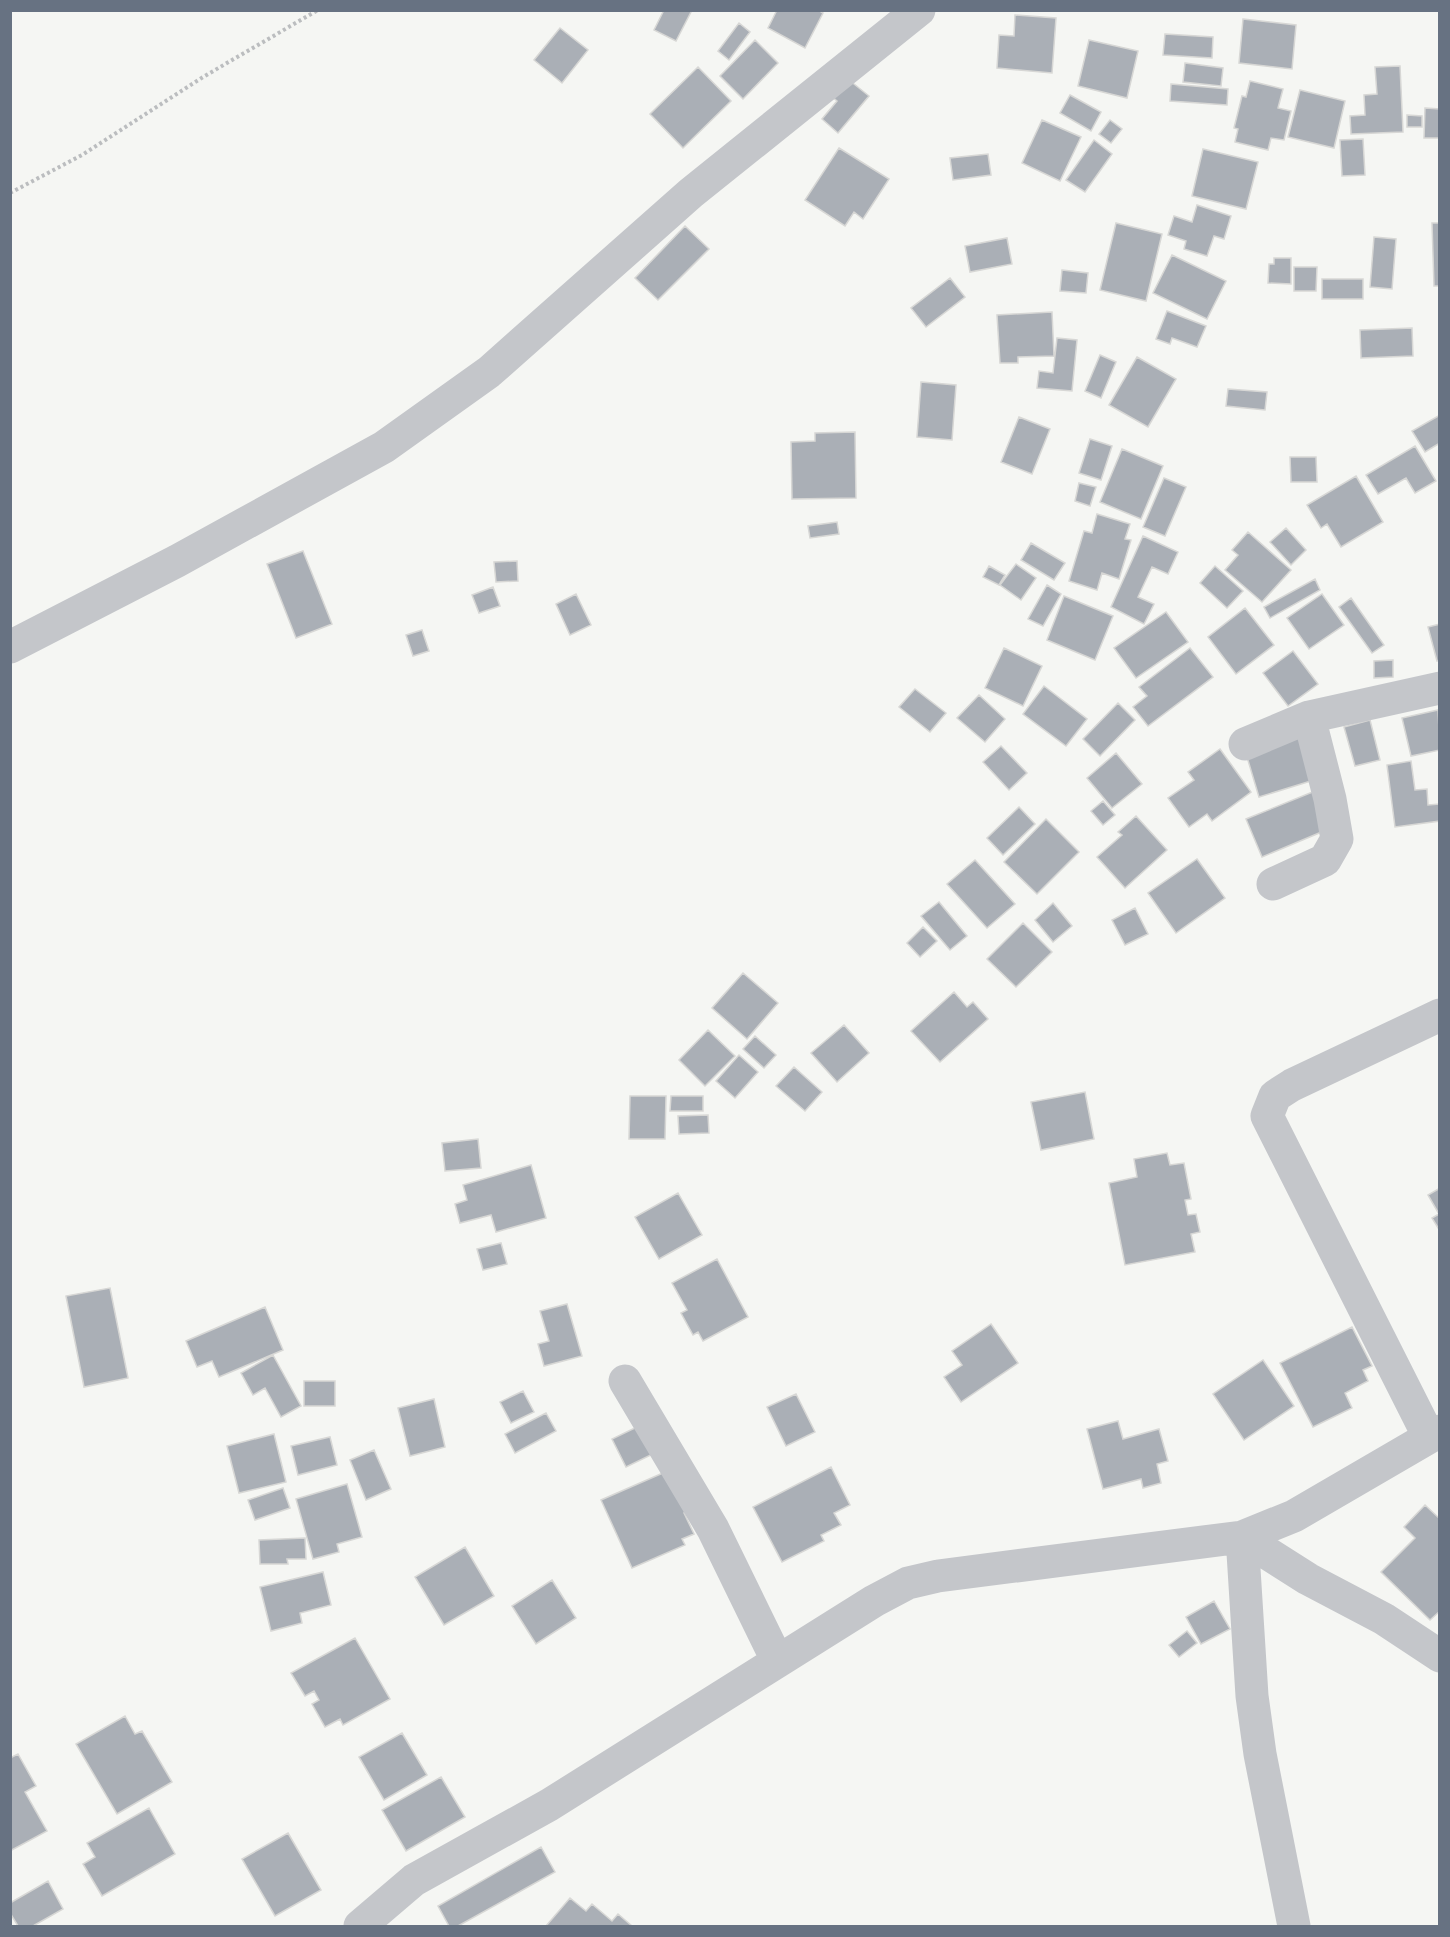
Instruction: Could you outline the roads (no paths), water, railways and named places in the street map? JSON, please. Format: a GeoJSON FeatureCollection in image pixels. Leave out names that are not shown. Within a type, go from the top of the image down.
{"type":"FeatureCollection","features":[{"type":"Feature","properties":{"kind":"street"},"geometry":{"type":"LineString","coordinates":[[10,646],[177,561],[384,447],[489,372],[691,193],[919,10]]}},
{"type":"Feature","properties":{"kind":"street"},"geometry":{"type":"LineString","coordinates":[[1245,744],[1309,717],[1440,688]]}},
{"type":"Feature","properties":{"kind":"street"},"geometry":{"type":"LineString","coordinates":[[1273,884],[1324,860],[1337,839],[1330,799],[1309,717]]}},
{"type":"Feature","properties":{"kind":"street"},"geometry":{"type":"LineString","coordinates":[[360,1926],[414,1880],[549,1805],[777,1660],[908,1583],[938,1576],[1242,1537],[1294,1516],[1434,1434],[1267,1116],[1275,1096],[1292,1085],[1440,1015]]}},
{"type":"Feature","properties":{"kind":"street"},"geometry":{"type":"LineString","coordinates":[[626,1381],[713,1529],[777,1660]]}},
{"type":"Feature","properties":{"kind":"street"},"geometry":{"type":"LineString","coordinates":[[1242,1537],[1308,1579],[1384,1619],[1440,1656]]}},
{"type":"Feature","properties":{"kind":"street"},"geometry":{"type":"LineString","coordinates":[[1242,1537],[1257,1730],[1294,1926]]}}]}
